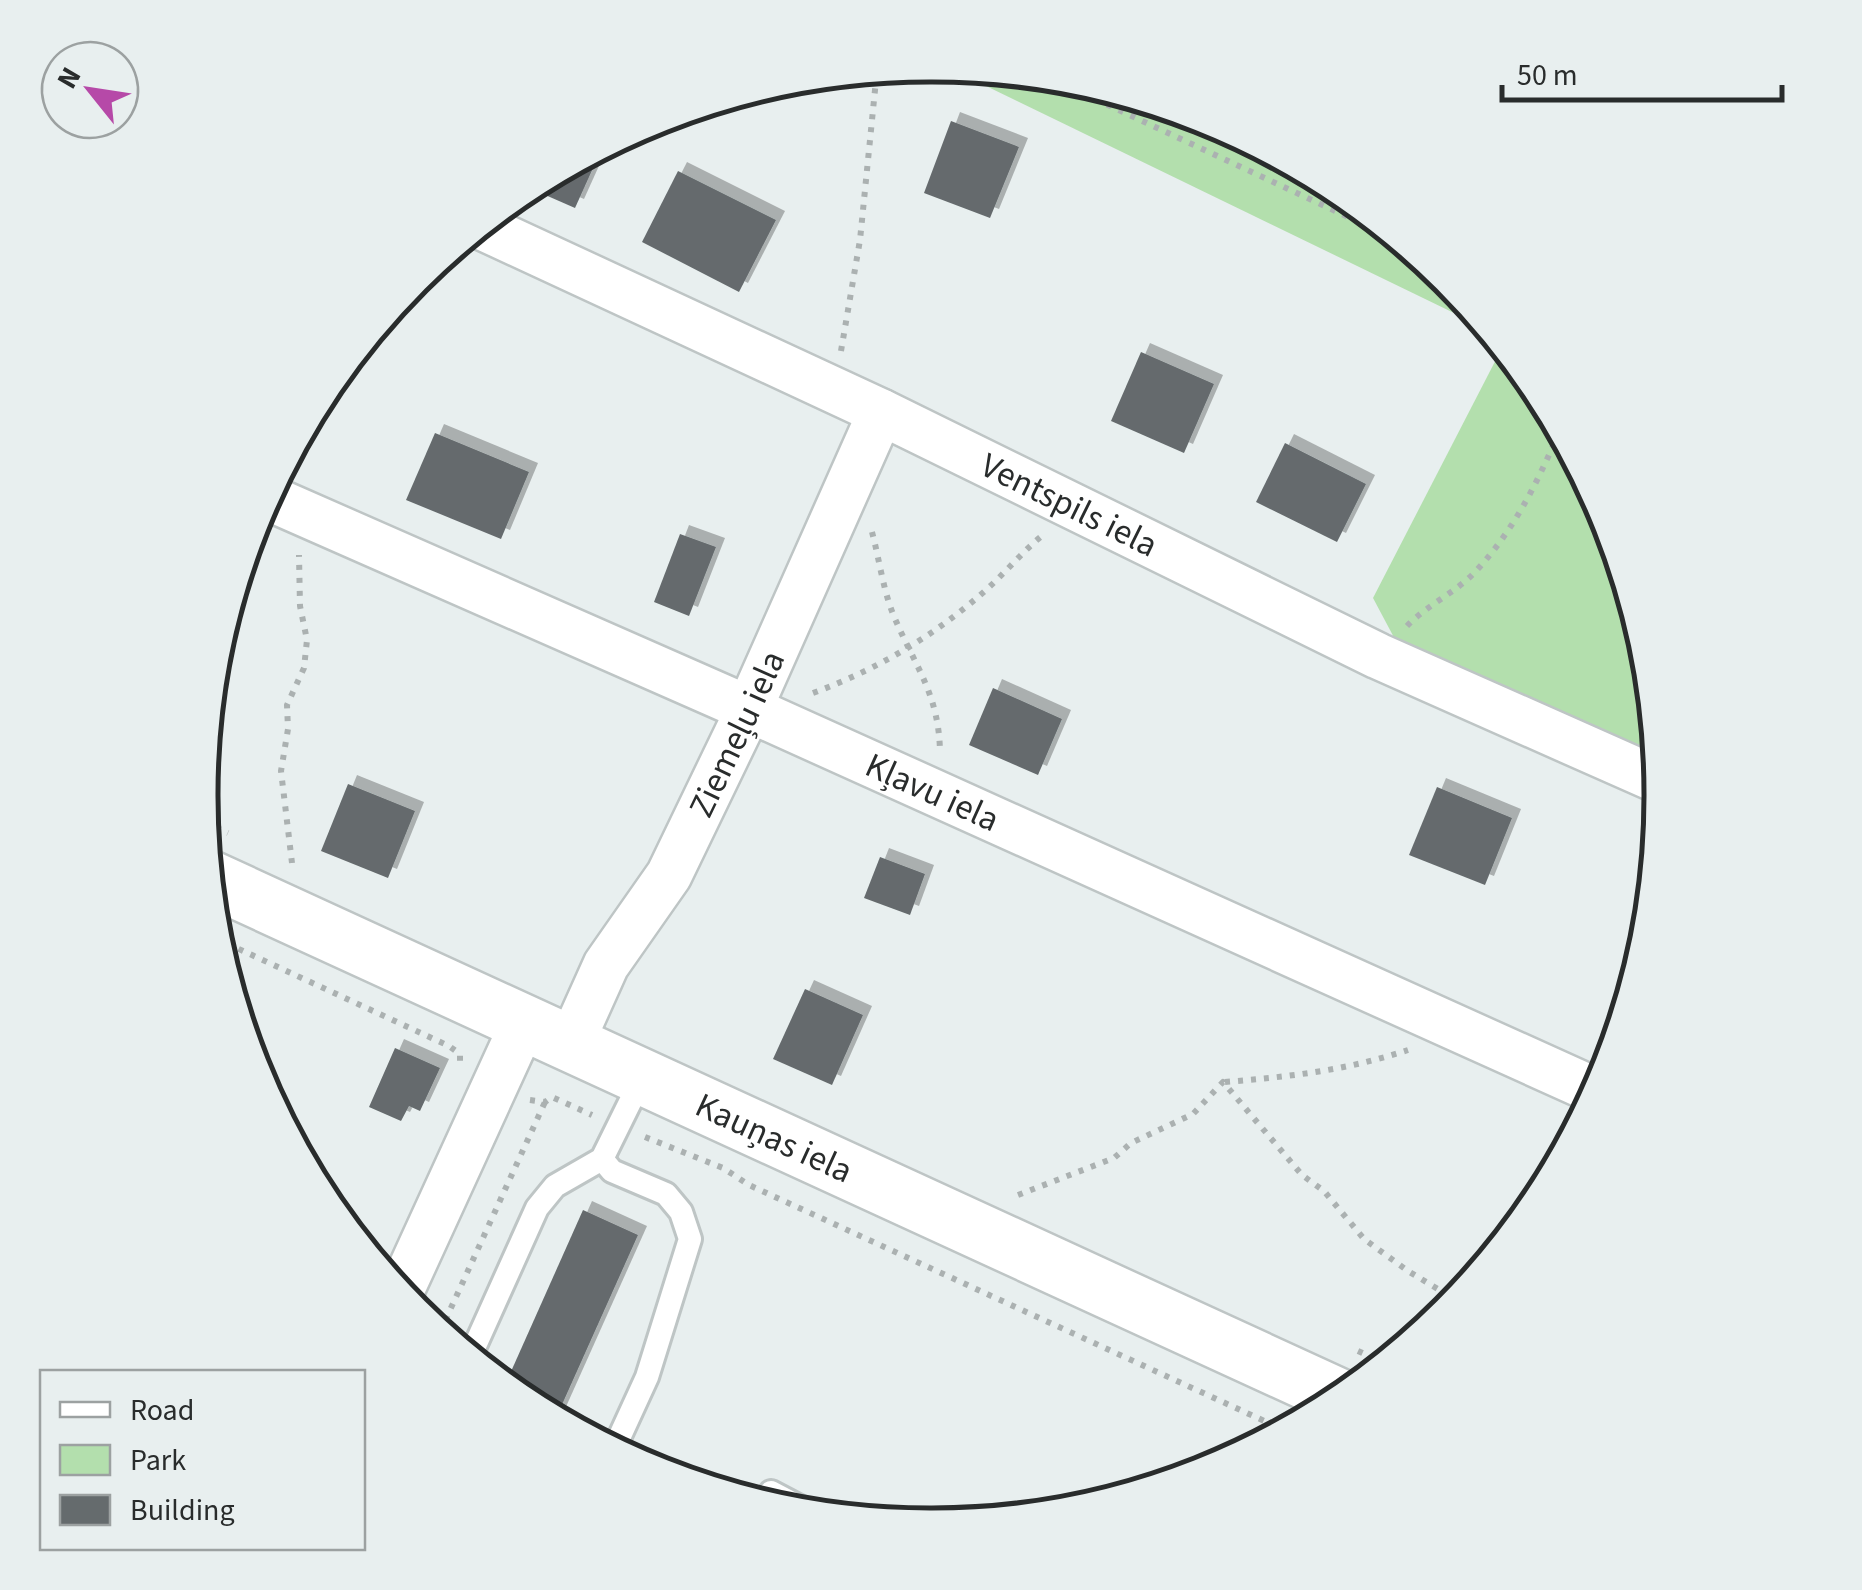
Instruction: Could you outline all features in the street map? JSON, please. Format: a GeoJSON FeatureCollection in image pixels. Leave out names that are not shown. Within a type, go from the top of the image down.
{"type":"FeatureCollection","features":[{"type":"Feature","properties":{"kind":"street","name":"Ventspils iela"},"geometry":{"type":"LineString","coordinates":[[494,232],[881,412],[1378,656],[1643,774]]}},
{"type":"Feature","properties":{"kind":"street","name":"Ziemeļu iela"},"geometry":{"type":"LineString","coordinates":[[408,1279],[548,1032],[606,965],[669,876],[764,716],[851,477],[881,412]]}},
{"type":"Feature","properties":{"kind":"street","name":"Kļavu iela"},"geometry":{"type":"LineString","coordinates":[[281,504],[764,716],[1582,1084]]}},
{"type":"Feature","properties":{"kind":"street","name":"Kauņas iela"},"geometry":{"type":"LineString","coordinates":[[225,885],[1323,1389]]}},
{"type":"Feature","properties":{"kind":"lane"},"geometry":{"type":"LineString","coordinates":[[476,1343],[537,1208],[555,1186],[602,1159],[643,1076]]}},
{"type":"Feature","properties":{"kind":"lane"},"geometry":{"type":"LineString","coordinates":[[602,1159],[612,1171],[666,1194],[681,1212],[690,1239],[646,1377],[620,1436]]}},
{"type":"Feature","properties":{"kind":"path"},"geometry":{"type":"LineString","coordinates":[[830,389],[847,329],[876,85]]}},
{"type":"Feature","properties":{"kind":"path"},"geometry":{"type":"LineString","coordinates":[[1113,107],[1343,214]]}},
{"type":"Feature","properties":{"kind":"path"},"geometry":{"type":"LineString","coordinates":[[1378,656],[1423,610],[1473,574],[1530,498],[1552,447]]}},
{"type":"Feature","properties":{"kind":"path"},"geometry":{"type":"LineString","coordinates":[[851,477],[870,526],[892,613],[930,690],[940,729],[941,766],[953,801]]}},
{"type":"Feature","properties":{"kind":"path"},"geometry":{"type":"LineString","coordinates":[[764,716],[856,678],[911,648],[986,590],[1041,536],[1082,511]]}},
{"type":"Feature","properties":{"kind":"path"},"geometry":{"type":"LineString","coordinates":[[292,863],[280,771],[288,729],[287,706],[304,668],[307,640],[297,568],[301,544]]}},
{"type":"Feature","properties":{"kind":"path"},"geometry":{"type":"LineString","coordinates":[[235,947],[449,1046],[460,1054],[460,1070]]}},
{"type":"Feature","properties":{"kind":"path"},"geometry":{"type":"LineString","coordinates":[[1018,1195],[1114,1158],[1130,1143],[1194,1114],[1223,1082],[1305,1076],[1409,1050]]}},
{"type":"Feature","properties":{"kind":"path"},"geometry":{"type":"LineString","coordinates":[[1223,1082],[1302,1175],[1324,1192],[1364,1239],[1442,1292]]}},
{"type":"Feature","properties":{"kind":"path"},"geometry":{"type":"LineString","coordinates":[[516,1097],[546,1102]]}},
{"type":"Feature","properties":{"kind":"path"},"geometry":{"type":"LineString","coordinates":[[447,1318],[546,1102],[552,1097],[723,1168],[749,1185],[1268,1422]]}},
{"type":"Feature","properties":{"kind":"green space"},"geometry":{"type":"Polygon","coordinates":[[[983,85],[1070,96],[1115,107],[1160,120],[1246,156],[1365,230],[1457,315],[983,85]]]}},
{"type":"Feature","properties":{"kind":"green space"},"geometry":{"type":"Polygon","coordinates":[[[1496,360],[1548,439],[1606,566],[1630,656],[1642,754],[1398,645],[1373,598],[1496,360]]]}},
{"type":"Feature","properties":{"kind":"building"},"geometry":{"type":"Polygon","coordinates":[[[951,121],[1019,147],[990,218],[924,193],[951,121]]]}},
{"type":"Feature","properties":{"kind":"building"},"geometry":{"type":"Polygon","coordinates":[[[593,168],[575,208],[547,196],[593,168]]]}},
{"type":"Feature","properties":{"kind":"building"},"geometry":{"type":"Polygon","coordinates":[[[678,171],[776,220],[739,292],[642,242],[678,171]]]}},
{"type":"Feature","properties":{"kind":"building"},"geometry":{"type":"Polygon","coordinates":[[[1141,352],[1214,384],[1184,453],[1111,421],[1141,352]]]}},
{"type":"Feature","properties":{"kind":"building"},"geometry":{"type":"Polygon","coordinates":[[[435,433],[529,472],[501,539],[406,500],[435,433]]]}},
{"type":"Feature","properties":{"kind":"building"},"geometry":{"type":"Polygon","coordinates":[[[1285,443],[1366,484],[1337,542],[1256,502],[1285,443]]]}},
{"type":"Feature","properties":{"kind":"building"},"geometry":{"type":"Polygon","coordinates":[[[680,534],[716,547],[689,616],[654,602],[680,534]]]}},
{"type":"Feature","properties":{"kind":"building"},"geometry":{"type":"Polygon","coordinates":[[[993,688],[1062,719],[1038,775],[969,745],[993,688]]]}},
{"type":"Feature","properties":{"kind":"building"},"geometry":{"type":"Polygon","coordinates":[[[348,784],[415,811],[388,878],[321,851],[348,784]]]}},
{"type":"Feature","properties":{"kind":"building"},"geometry":{"type":"Polygon","coordinates":[[[1437,787],[1512,818],[1485,885],[1409,855],[1437,787]]]}},
{"type":"Feature","properties":{"kind":"building"},"geometry":{"type":"Polygon","coordinates":[[[880,857],[925,874],[910,915],[864,898],[880,857]]]}},
{"type":"Feature","properties":{"kind":"building"},"geometry":{"type":"Polygon","coordinates":[[[805,989],[863,1015],[832,1085],[773,1059],[805,989]]]}},
{"type":"Feature","properties":{"kind":"building"},"geometry":{"type":"Polygon","coordinates":[[[395,1048],[440,1068],[420,1111],[409,1106],[401,1121],[369,1107],[395,1048]]]}},
{"type":"Feature","properties":{"kind":"building"},"geometry":{"type":"Polygon","coordinates":[[[583,1210],[638,1235],[562,1404],[512,1370],[583,1210]]]}}]}
